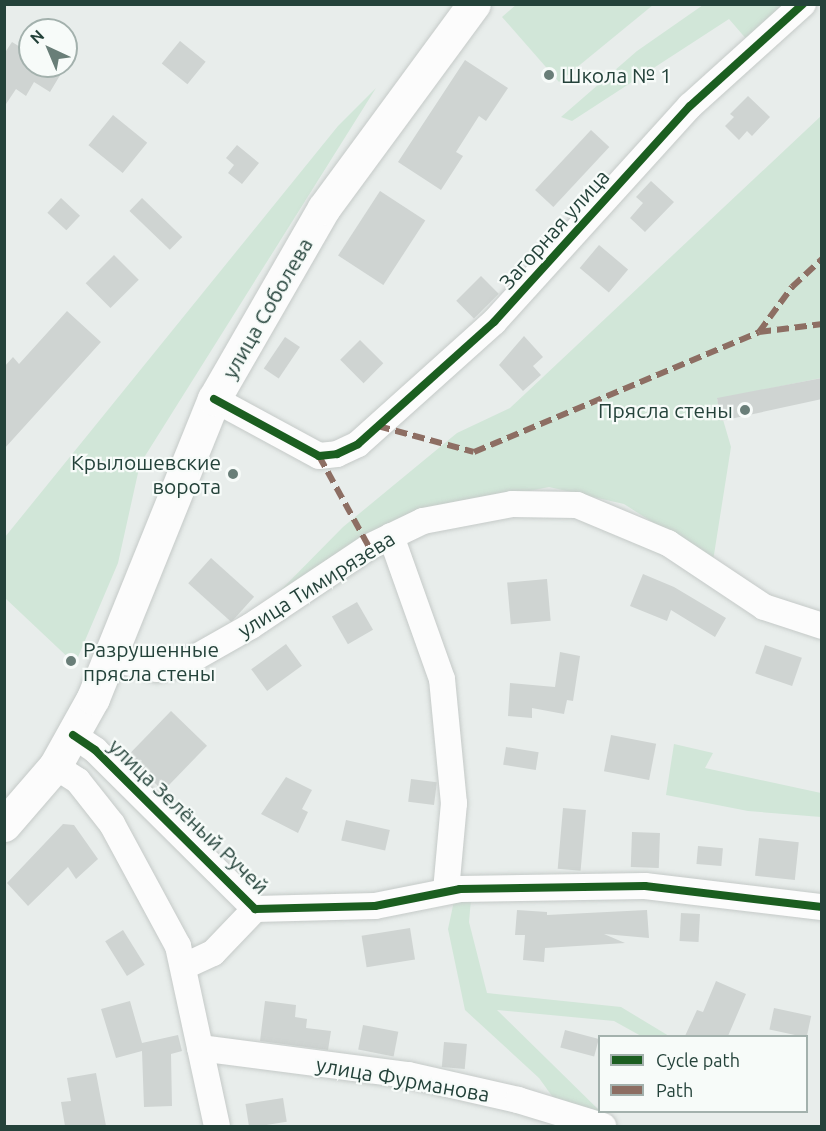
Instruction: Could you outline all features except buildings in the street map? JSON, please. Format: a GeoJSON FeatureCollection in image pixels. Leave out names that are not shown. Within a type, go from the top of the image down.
{"type":"FeatureCollection","features":[{"type":"Feature","properties":{"kind":"main road","name":"улица Соболева"},"geometry":{"type":"LineString","coordinates":[[4,825],[55,766],[73,735],[110,658],[214,399],[324,208],[474,4]]}},
{"type":"Feature","properties":{"kind":"street","name":"Загорная улица"},"geometry":{"type":"LineString","coordinates":[[214,399],[319,456],[337,454],[358,444],[494,322],[690,106],[803,4]]}},
{"type":"Feature","properties":{"kind":"street","name":"улица Тимирязева"},"geometry":{"type":"LineString","coordinates":[[110,658],[157,669],[184,664],[391,536],[423,521],[512,504],[577,505],[668,543],[764,607],[822,626]]}},
{"type":"Feature","properties":{"kind":"street"},"geometry":{"type":"LineString","coordinates":[[391,536],[442,679],[454,803],[446,891]]}},
{"type":"Feature","properties":{"kind":"street","name":"улица Зелёный Ручей"},"geometry":{"type":"LineString","coordinates":[[73,735],[95,750],[255,909],[375,906],[446,891],[645,886],[822,907]]}},
{"type":"Feature","properties":{"kind":"street"},"geometry":{"type":"LineString","coordinates":[[55,766],[78,781],[112,824],[185,966],[217,1126]]}},
{"type":"Feature","properties":{"kind":"street"},"geometry":{"type":"LineString","coordinates":[[185,966],[213,953],[255,909]]}},
{"type":"Feature","properties":{"kind":"street","name":"улица Фурманова"},"geometry":{"type":"LineString","coordinates":[[200,1048],[408,1075],[519,1100],[603,1126]]}},
{"type":"Feature","properties":{"kind":"green space"},"geometry":{"type":"Polygon","coordinates":[[[517,4],[653,5],[559,82],[502,17],[517,4]]]}},
{"type":"Feature","properties":{"kind":"green space"},"geometry":{"type":"Polygon","coordinates":[[[703,5],[791,5],[748,41],[729,19],[572,121],[561,117],[637,51],[703,5]]]}},
{"type":"Feature","properties":{"kind":"green space"},"geometry":{"type":"Polygon","coordinates":[[[376,88],[140,464],[118,563],[75,664],[5,598],[5,537],[338,126],[376,88]]]}},
{"type":"Feature","properties":{"kind":"green space"},"geometry":{"type":"Polygon","coordinates":[[[821,116],[821,378],[717,399],[731,447],[713,561],[624,504],[549,487],[423,512],[272,599],[343,527],[457,433],[510,408],[821,116]]]}},
{"type":"Feature","properties":{"kind":"green space"},"geometry":{"type":"Polygon","coordinates":[[[674,744],[713,753],[705,768],[821,793],[821,817],[748,811],[666,795],[674,744]]]}},
{"type":"Feature","properties":{"kind":"green space"},"geometry":{"type":"Polygon","coordinates":[[[471,899],[469,922],[487,993],[621,1007],[667,1035],[639,1035],[614,1021],[497,1010],[598,1109],[598,1113],[557,1103],[539,1078],[465,1010],[448,929],[454,901],[471,899]]]}},
{"type":"Feature","properties":{"kind":"marked path"},"geometry":{"type":"LineString","coordinates":[[759,332],[792,287],[822,259]]}},
{"type":"Feature","properties":{"kind":"marked path"},"geometry":{"type":"LineString","coordinates":[[378,426],[474,452],[759,332],[822,324]]}},
{"type":"Feature","properties":{"kind":"marked path"},"geometry":{"type":"LineString","coordinates":[[319,456],[369,547]]}},
{"type":"Feature","properties":{"kind":"cycle path"},"geometry":{"type":"LineString","coordinates":[[214,399],[319,456],[337,454],[358,444],[494,322],[690,106],[803,4]]}},
{"type":"Feature","properties":{"kind":"cycle path"},"geometry":{"type":"LineString","coordinates":[[73,735],[95,750],[255,909],[375,906],[460,889],[645,886],[822,907]]}},
{"type":"Feature","properties":{"kind":"place","name":"Школа № 1"},"geometry":{"type":"Point","coordinates":[549,75]}},
{"type":"Feature","properties":{"kind":"place","name":"Прясла стены"},"geometry":{"type":"Point","coordinates":[745,410]}},
{"type":"Feature","properties":{"kind":"place","name":"Крылошевские ворота"},"geometry":{"type":"Point","coordinates":[233,474]}},
{"type":"Feature","properties":{"kind":"place","name":"Разрушенные прясла стены"},"geometry":{"type":"Point","coordinates":[71,661]}}]}
